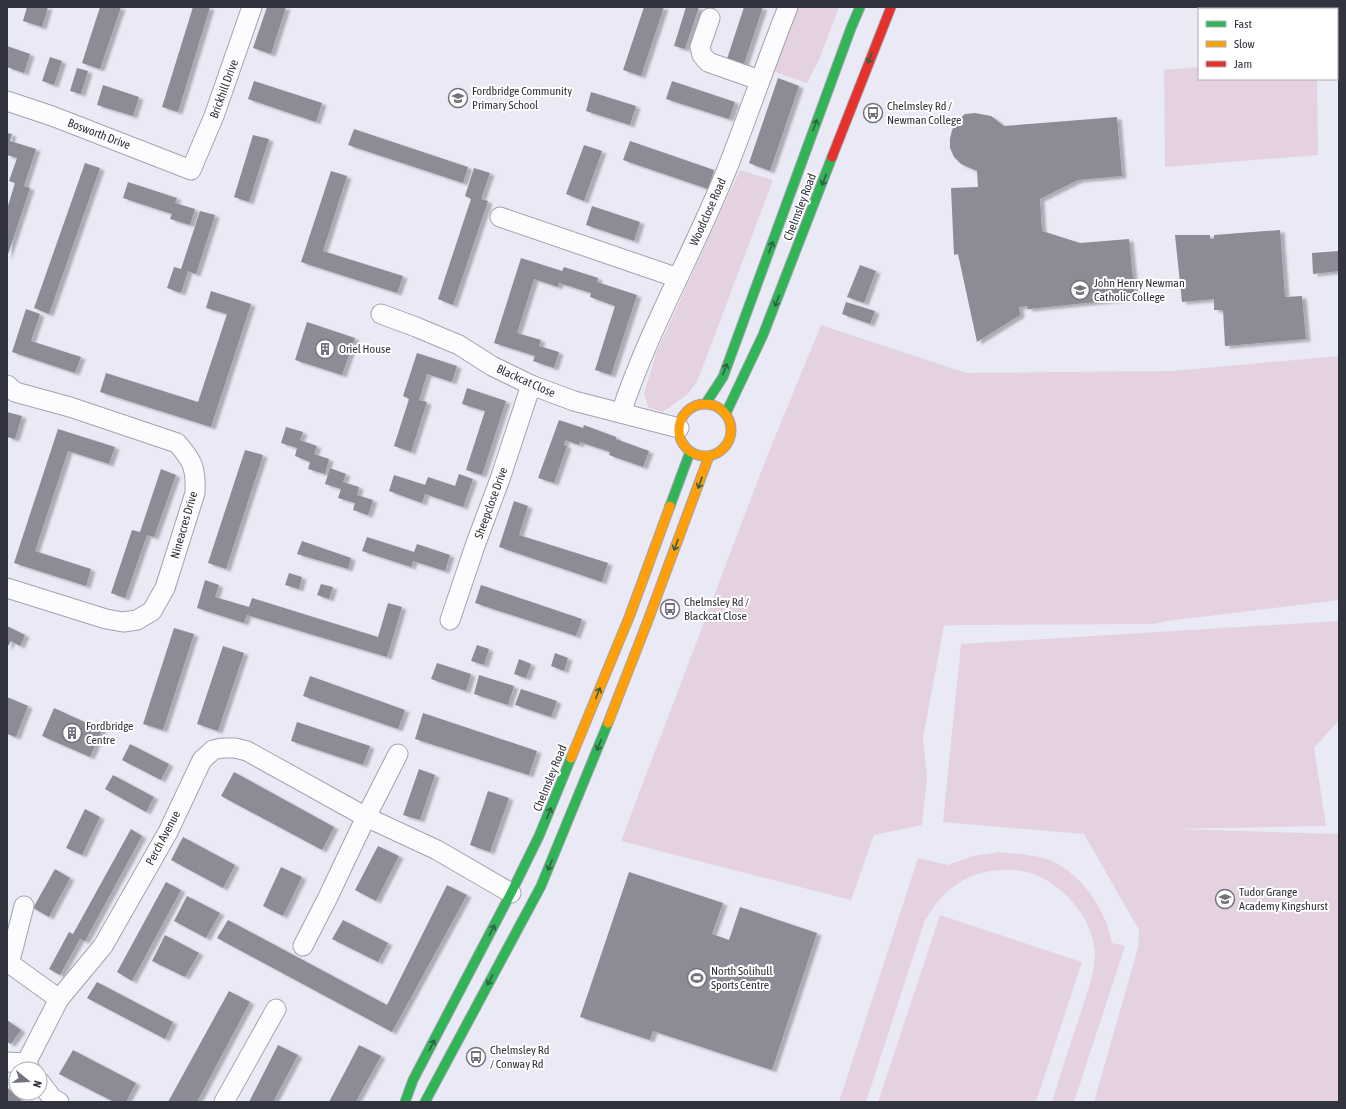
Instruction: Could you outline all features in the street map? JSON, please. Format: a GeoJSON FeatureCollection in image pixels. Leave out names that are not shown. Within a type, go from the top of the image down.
{"type":"FeatureCollection","features":[{"type":"Feature","properties":{"kind":"street","name":"Brickhill Drive"},"geometry":{"type":"LineString","coordinates":[[191,170],[214,116],[252,7]]}},
{"type":"Feature","properties":{"kind":"street","name":"Woodclose Road"},"geometry":{"type":"LineString","coordinates":[[621,413],[630,387],[725,174],[759,80],[788,7]]}},
{"type":"Feature","properties":{"kind":"street","name":"Chelmsley Road"},"geometry":{"type":"LineString","coordinates":[[706,403],[725,369],[848,35],[860,7]]}},
{"type":"Feature","properties":{"kind":"street","name":"Chelmsley Road"},"geometry":{"type":"LineString","coordinates":[[726,413],[763,335],[891,7]]}},
{"type":"Feature","properties":{"kind":"street"},"geometry":{"type":"LineString","coordinates":[[710,18],[700,47],[702,55],[708,62],[759,80]]}},
{"type":"Feature","properties":{"kind":"street","name":"Bosworth Drive"},"geometry":{"type":"LineString","coordinates":[[7,101],[52,116],[191,170]]}},
{"type":"Feature","properties":{"kind":"street"},"geometry":{"type":"LineString","coordinates":[[500,217],[678,278]]}},
{"type":"Feature","properties":{"kind":"street","name":"Blackcat Close"},"geometry":{"type":"LineString","coordinates":[[381,314],[459,345],[492,366],[531,385],[574,401],[679,428]]}},
{"type":"Feature","properties":{"kind":"street","name":"Nineacres Drive"},"geometry":{"type":"LineString","coordinates":[[7,385],[16,392],[70,407],[177,443],[189,456],[195,470],[196,480],[195,492],[165,588],[152,611],[137,620],[123,622],[106,619],[7,588]]}},
{"type":"Feature","properties":{"kind":"street","name":"Sheepclose Drive"},"geometry":{"type":"LineString","coordinates":[[450,620],[476,542],[500,479],[531,385]]}},
{"type":"Feature","properties":{"kind":"street"},"geometry":{"type":"LineString","coordinates":[[706,403],[717,406],[726,413],[732,426],[730,440],[725,448],[715,455],[709,456],[696,455],[690,452],[682,443],[679,435],[679,428],[686,411],[695,405],[706,403]]}},
{"type":"Feature","properties":{"kind":"street","name":"Chelmsley Road"},"geometry":{"type":"LineString","coordinates":[[405,1102],[413,1080],[511,893],[539,836],[630,615],[690,452]]}},
{"type":"Feature","properties":{"kind":"street"},"geometry":{"type":"LineString","coordinates":[[425,1102],[541,886],[598,749],[709,456]]}},
{"type":"Feature","properties":{"kind":"street","name":"Perch Avenue"},"geometry":{"type":"LineString","coordinates":[[30,1061],[60,999],[103,946],[168,832],[202,760],[213,750],[235,748],[247,751],[366,817],[438,850],[511,893]]}},
{"type":"Feature","properties":{"kind":"street"},"geometry":{"type":"LineString","coordinates":[[303,946],[398,754]]}},
{"type":"Feature","properties":{"kind":"street"},"geometry":{"type":"LineString","coordinates":[[24,906],[8,963],[60,999]]}},
{"type":"Feature","properties":{"kind":"street"},"geometry":{"type":"LineString","coordinates":[[224,1102],[276,1009]]}},
{"type":"Feature","properties":{"kind":"street"},"geometry":{"type":"LineString","coordinates":[[48,1093],[52,1098],[59,1102]]}},
{"type":"Feature","properties":{"kind":"shaded area"},"geometry":{"type":"Polygon","coordinates":[[[795,7],[839,7],[819,60],[807,83],[775,72],[795,7]]]}},
{"type":"Feature","properties":{"kind":"shaded area"},"geometry":{"type":"Polygon","coordinates":[[[1198,67],[1198,80],[1317,80],[1318,155],[1165,167],[1164,70],[1198,67]]]}},
{"type":"Feature","properties":{"kind":"shaded area"},"geometry":{"type":"Polygon","coordinates":[[[740,170],[773,180],[697,382],[688,394],[663,412],[648,407],[644,393],[657,351],[740,170]]]}},
{"type":"Feature","properties":{"kind":"shaded area"},"geometry":{"type":"Polygon","coordinates":[[[821,325],[966,373],[1173,371],[1339,356],[1339,600],[1153,624],[944,626],[923,738],[927,777],[922,825],[874,835],[851,900],[621,841],[766,459],[821,325]]]}},
{"type":"Feature","properties":{"kind":"shaded area","name":"Tudor Grange Academy Kingshurst"},"geometry":{"type":"Polygon","coordinates":[[[1339,621],[1339,720],[1314,748],[1326,826],[1176,829],[1339,834],[1339,1102],[1094,1102],[1138,948],[1139,930],[1084,834],[943,822],[961,644],[1339,621]]]}},
{"type":"Feature","properties":{"kind":"shaded area"},"geometry":{"type":"Polygon","coordinates":[[[999,852],[1041,858],[1054,862],[1063,867],[1085,887],[1097,904],[1107,924],[1112,943],[1125,946],[1074,1102],[1052,1102],[1092,977],[1095,961],[1093,941],[1084,918],[1077,907],[1059,889],[1038,876],[1029,873],[1000,870],[980,873],[962,881],[950,889],[941,898],[925,920],[866,1102],[839,1102],[918,858],[948,865],[973,856],[999,852]]]}},
{"type":"Feature","properties":{"kind":"shaded area"},"geometry":{"type":"Polygon","coordinates":[[[940,915],[1082,962],[1036,1102],[878,1102],[940,915]]]}},
{"type":"Feature","properties":{"kind":"building"},"geometry":{"type":"Polygon","coordinates":[[[27,7],[48,7],[42,27],[23,21],[27,7]]]}},
{"type":"Feature","properties":{"kind":"building"},"geometry":{"type":"Polygon","coordinates":[[[100,7],[121,7],[100,69],[82,63],[100,7]]]}},
{"type":"Feature","properties":{"kind":"building"},"geometry":{"type":"Polygon","coordinates":[[[193,7],[210,7],[178,112],[162,107],[193,7]]]}},
{"type":"Feature","properties":{"kind":"building"},"geometry":{"type":"Polygon","coordinates":[[[267,7],[286,7],[271,54],[253,48],[267,7]]]}},
{"type":"Feature","properties":{"kind":"building"},"geometry":{"type":"Polygon","coordinates":[[[644,7],[664,7],[641,76],[623,70],[644,7]]]}},
{"type":"Feature","properties":{"kind":"building"},"geometry":{"type":"Polygon","coordinates":[[[686,7],[699,7],[685,49],[674,46],[686,7]]]}},
{"type":"Feature","properties":{"kind":"building"},"geometry":{"type":"Polygon","coordinates":[[[744,7],[763,7],[743,67],[726,62],[744,7]]]}},
{"type":"Feature","properties":{"kind":"building"},"geometry":{"type":"Polygon","coordinates":[[[7,46],[30,54],[24,73],[7,67],[7,46]]]}},
{"type":"Feature","properties":{"kind":"building"},"geometry":{"type":"Polygon","coordinates":[[[50,57],[62,61],[54,85],[42,81],[50,57]]]}},
{"type":"Feature","properties":{"kind":"building"},"geometry":{"type":"Polygon","coordinates":[[[77,68],[88,71],[81,94],[70,91],[77,68]]]}},
{"type":"Feature","properties":{"kind":"building"},"geometry":{"type":"Polygon","coordinates":[[[778,78],[799,86],[770,171],[749,163],[778,78]]]}},
{"type":"Feature","properties":{"kind":"building"},"geometry":{"type":"Polygon","coordinates":[[[254,81],[322,103],[316,122],[248,99],[254,81]]]}},
{"type":"Feature","properties":{"kind":"building"},"geometry":{"type":"Polygon","coordinates":[[[672,81],[735,102],[729,119],[666,99],[672,81]]]}},
{"type":"Feature","properties":{"kind":"building"},"geometry":{"type":"Polygon","coordinates":[[[103,85],[139,97],[133,116],[97,105],[103,85]]]}},
{"type":"Feature","properties":{"kind":"building"},"geometry":{"type":"Polygon","coordinates":[[[591,92],[636,106],[630,125],[586,111],[591,92]]]}},
{"type":"Feature","properties":{"kind":"building"},"geometry":{"type":"Polygon","coordinates":[[[975,113],[991,116],[1004,126],[1117,117],[1122,176],[1078,180],[1040,199],[1042,231],[1080,243],[1129,239],[1135,298],[1028,309],[1027,306],[1019,307],[1020,315],[977,342],[958,254],[954,255],[951,188],[978,187],[977,171],[961,164],[954,157],[950,148],[952,130],[958,120],[965,114],[975,113]]]}},
{"type":"Feature","properties":{"kind":"building"},"geometry":{"type":"Polygon","coordinates":[[[354,129],[468,167],[463,183],[348,145],[354,129]]]}},
{"type":"Feature","properties":{"kind":"building"},"geometry":{"type":"Polygon","coordinates":[[[7,133],[12,134],[10,141],[36,149],[24,186],[30,188],[7,257],[7,209],[15,183],[9,181],[17,158],[7,155],[7,133]]]}},
{"type":"Feature","properties":{"kind":"building"},"geometry":{"type":"Polygon","coordinates":[[[253,135],[269,139],[249,202],[234,197],[253,135]]]}},
{"type":"Feature","properties":{"kind":"building"},"geometry":{"type":"Polygon","coordinates":[[[630,141],[714,170],[708,189],[623,160],[630,141]]]}},
{"type":"Feature","properties":{"kind":"building"},"geometry":{"type":"Polygon","coordinates":[[[584,145],[602,151],[584,201],[566,194],[584,145]]]}},
{"type":"Feature","properties":{"kind":"building"},"geometry":{"type":"Polygon","coordinates":[[[85,163],[100,168],[49,314],[34,308],[85,163]]]}},
{"type":"Feature","properties":{"kind":"building"},"geometry":{"type":"Polygon","coordinates":[[[474,168],[490,173],[481,199],[488,201],[453,305],[438,299],[471,199],[465,196],[474,168]]]}},
{"type":"Feature","properties":{"kind":"building"},"geometry":{"type":"Polygon","coordinates":[[[331,171],[347,176],[323,251],[403,276],[397,293],[301,262],[331,171]]]}},
{"type":"Feature","properties":{"kind":"building"},"geometry":{"type":"Polygon","coordinates":[[[128,182],[177,198],[175,203],[195,209],[190,225],[170,219],[172,214],[123,198],[128,182]]]}},
{"type":"Feature","properties":{"kind":"building"},"geometry":{"type":"Polygon","coordinates":[[[592,206],[640,222],[634,241],[586,225],[592,206]]]}},
{"type":"Feature","properties":{"kind":"building"},"geometry":{"type":"Polygon","coordinates":[[[200,211],[215,215],[196,274],[188,271],[181,293],[167,288],[174,267],[181,269],[200,211]]]}},
{"type":"Feature","properties":{"kind":"building"},"geometry":{"type":"Polygon","coordinates":[[[1280,230],[1285,297],[1302,296],[1306,339],[1225,346],[1223,310],[1214,310],[1214,299],[1182,302],[1175,235],[1210,235],[1210,239],[1214,239],[1214,235],[1280,230]]]}},
{"type":"Feature","properties":{"kind":"building"},"geometry":{"type":"Polygon","coordinates":[[[1339,251],[1339,271],[1313,274],[1312,253],[1339,251]]]}},
{"type":"Feature","properties":{"kind":"building"},"geometry":{"type":"Polygon","coordinates":[[[521,258],[562,271],[564,267],[598,278],[597,282],[637,295],[611,375],[595,370],[615,306],[590,297],[591,293],[559,283],[558,287],[534,279],[517,333],[541,340],[539,346],[559,352],[554,368],[533,361],[535,356],[494,343],[521,258]]]}},
{"type":"Feature","properties":{"kind":"building"},"geometry":{"type":"Polygon","coordinates":[[[860,265],[876,271],[864,303],[847,297],[860,265]]]}},
{"type":"Feature","properties":{"kind":"building"},"geometry":{"type":"Polygon","coordinates":[[[211,291],[251,304],[211,427],[100,392],[106,373],[198,402],[227,314],[206,308],[211,291]]]}},
{"type":"Feature","properties":{"kind":"building"},"geometry":{"type":"Polygon","coordinates":[[[846,302],[875,311],[870,324],[842,314],[846,302]]]}},
{"type":"Feature","properties":{"kind":"building"},"geometry":{"type":"Polygon","coordinates":[[[26,309],[40,314],[31,341],[81,357],[75,373],[12,352],[26,309]]]}},
{"type":"Feature","properties":{"kind":"building","name":"Oriel House"},"geometry":{"type":"Polygon","coordinates":[[[307,322],[355,338],[342,375],[295,360],[307,322]]]}},
{"type":"Feature","properties":{"kind":"building"},"geometry":{"type":"Polygon","coordinates":[[[417,353],[457,366],[452,382],[427,374],[419,400],[427,402],[411,452],[394,446],[409,399],[403,396],[417,353]]]}},
{"type":"Feature","properties":{"kind":"building"},"geometry":{"type":"Polygon","coordinates":[[[467,388],[506,401],[482,475],[466,470],[485,411],[462,404],[467,388]]]}},
{"type":"Feature","properties":{"kind":"building"},"geometry":{"type":"Polygon","coordinates":[[[7,412],[22,416],[15,439],[7,437],[7,412]]]}},
{"type":"Feature","properties":{"kind":"building"},"geometry":{"type":"Polygon","coordinates":[[[559,420],[583,428],[584,425],[649,451],[643,467],[609,455],[610,452],[580,442],[579,445],[565,440],[564,445],[567,446],[554,483],[538,478],[559,420]]]}},
{"type":"Feature","properties":{"kind":"building"},"geometry":{"type":"Polygon","coordinates":[[[286,427],[303,432],[300,440],[317,446],[314,454],[329,459],[325,474],[308,469],[310,462],[295,456],[297,448],[281,443],[286,427]]]}},
{"type":"Feature","properties":{"kind":"building"},"geometry":{"type":"Polygon","coordinates":[[[58,429],[115,447],[109,464],[68,451],[35,551],[91,569],[86,586],[14,563],[58,429]]]}},
{"type":"Feature","properties":{"kind":"building"},"geometry":{"type":"Polygon","coordinates":[[[245,450],[263,455],[226,569],[208,563],[245,450]]]}},
{"type":"Feature","properties":{"kind":"building"},"geometry":{"type":"Polygon","coordinates":[[[330,468],[346,474],[343,482],[359,487],[357,495],[373,500],[368,515],[353,510],[355,503],[338,498],[341,489],[325,484],[330,468]]]}},
{"type":"Feature","properties":{"kind":"building"},"geometry":{"type":"Polygon","coordinates":[[[161,469],[176,475],[154,537],[147,535],[125,598],[111,593],[132,530],[140,532],[161,469]]]}},
{"type":"Feature","properties":{"kind":"building"},"geometry":{"type":"Polygon","coordinates":[[[459,474],[473,479],[463,507],[425,494],[422,503],[389,491],[394,475],[425,485],[428,477],[455,486],[459,474]]]}},
{"type":"Feature","properties":{"kind":"building"},"geometry":{"type":"Polygon","coordinates":[[[514,501],[528,506],[519,535],[608,563],[602,582],[499,547],[514,501]]]}},
{"type":"Feature","properties":{"kind":"building"},"geometry":{"type":"Polygon","coordinates":[[[367,537],[414,552],[417,544],[450,555],[445,571],[413,561],[411,567],[362,551],[367,537]]]}},
{"type":"Feature","properties":{"kind":"building"},"geometry":{"type":"Polygon","coordinates":[[[302,541],[351,558],[348,569],[297,554],[302,541]]]}},
{"type":"Feature","properties":{"kind":"building"},"geometry":{"type":"Polygon","coordinates":[[[289,573],[302,577],[299,589],[285,585],[289,573]]]}},
{"type":"Feature","properties":{"kind":"building"},"geometry":{"type":"Polygon","coordinates":[[[205,580],[219,585],[215,597],[249,607],[252,598],[378,637],[388,603],[402,607],[387,657],[247,615],[244,623],[197,608],[205,580]]]}},
{"type":"Feature","properties":{"kind":"building"},"geometry":{"type":"Polygon","coordinates":[[[321,584],[333,587],[329,599],[317,595],[321,584]]]}},
{"type":"Feature","properties":{"kind":"building"},"geometry":{"type":"Polygon","coordinates":[[[481,585],[582,619],[576,636],[475,603],[481,585]]]}},
{"type":"Feature","properties":{"kind":"building"},"geometry":{"type":"Polygon","coordinates":[[[7,626],[25,635],[20,646],[11,641],[7,648],[7,626]]]}},
{"type":"Feature","properties":{"kind":"building"},"geometry":{"type":"Polygon","coordinates":[[[174,628],[194,634],[163,730],[143,724],[174,628]]]}},
{"type":"Feature","properties":{"kind":"building"},"geometry":{"type":"Polygon","coordinates":[[[477,645],[489,649],[484,665],[471,661],[477,645]]]}},
{"type":"Feature","properties":{"kind":"building"},"geometry":{"type":"Polygon","coordinates":[[[223,646],[244,653],[218,731],[197,724],[223,646]]]}},
{"type":"Feature","properties":{"kind":"building"},"geometry":{"type":"Polygon","coordinates":[[[555,653],[568,658],[564,671],[551,666],[555,653]]]}},
{"type":"Feature","properties":{"kind":"building"},"geometry":{"type":"Polygon","coordinates":[[[519,659],[531,664],[526,678],[514,674],[519,659]]]}},
{"type":"Feature","properties":{"kind":"building"},"geometry":{"type":"Polygon","coordinates":[[[437,663],[471,674],[466,691],[431,679],[437,663]]]}},
{"type":"Feature","properties":{"kind":"building"},"geometry":{"type":"Polygon","coordinates":[[[479,675],[514,686],[508,705],[474,694],[479,675]]]}},
{"type":"Feature","properties":{"kind":"building"},"geometry":{"type":"Polygon","coordinates":[[[310,676],[405,710],[398,729],[303,696],[310,676]]]}},
{"type":"Feature","properties":{"kind":"building"},"geometry":{"type":"Polygon","coordinates":[[[521,689],[557,701],[551,717],[515,705],[521,689]]]}},
{"type":"Feature","properties":{"kind":"building"},"geometry":{"type":"Polygon","coordinates":[[[7,697],[28,706],[16,737],[7,734],[7,697]]]}},
{"type":"Feature","properties":{"kind":"building","name":"Fordbridge Centre"},"geometry":{"type":"Polygon","coordinates":[[[54,708],[102,730],[90,757],[42,736],[54,708]]]}},
{"type":"Feature","properties":{"kind":"building"},"geometry":{"type":"Polygon","coordinates":[[[423,713],[537,751],[529,775],[415,739],[423,713]]]}},
{"type":"Feature","properties":{"kind":"building"},"geometry":{"type":"Polygon","coordinates":[[[297,722],[370,746],[363,765],[291,741],[297,722]]]}},
{"type":"Feature","properties":{"kind":"building"},"geometry":{"type":"Polygon","coordinates":[[[130,744],[169,764],[161,780],[122,760],[130,744]]]}},
{"type":"Feature","properties":{"kind":"building"},"geometry":{"type":"Polygon","coordinates":[[[419,769],[435,775],[420,820],[403,815],[419,769]]]}},
{"type":"Feature","properties":{"kind":"building"},"geometry":{"type":"Polygon","coordinates":[[[234,772],[334,827],[322,850],[221,796],[234,772]]]}},
{"type":"Feature","properties":{"kind":"building"},"geometry":{"type":"Polygon","coordinates":[[[113,775],[154,797],[146,812],[105,789],[113,775]]]}},
{"type":"Feature","properties":{"kind":"building"},"geometry":{"type":"Polygon","coordinates":[[[488,791],[509,798],[490,852],[470,845],[488,791]]]}},
{"type":"Feature","properties":{"kind":"building"},"geometry":{"type":"Polygon","coordinates":[[[85,809],[100,817],[82,855],[66,848],[85,809]]]}},
{"type":"Feature","properties":{"kind":"building"},"geometry":{"type":"Polygon","coordinates":[[[131,829],[142,836],[85,941],[80,939],[60,975],[49,969],[69,932],[73,934],[131,829]]]}},
{"type":"Feature","properties":{"kind":"building"},"geometry":{"type":"Polygon","coordinates":[[[183,837],[235,865],[223,888],[171,860],[183,837]]]}},
{"type":"Feature","properties":{"kind":"building"},"geometry":{"type":"Polygon","coordinates":[[[378,846],[399,856],[376,901],[355,890],[378,846]]]}},
{"type":"Feature","properties":{"kind":"building"},"geometry":{"type":"Polygon","coordinates":[[[281,867],[302,877],[283,916],[263,906],[281,867]]]}},
{"type":"Feature","properties":{"kind":"building"},"geometry":{"type":"Polygon","coordinates":[[[55,869],[70,878],[49,917],[33,908],[55,869]]]}},
{"type":"Feature","properties":{"kind":"building","name":"North Solihull Sports Centre"},"geometry":{"type":"Polygon","coordinates":[[[629,872],[723,903],[712,934],[729,940],[740,907],[817,933],[772,1070],[653,1031],[650,1040],[580,1017],[629,872]]]}},
{"type":"Feature","properties":{"kind":"building"},"geometry":{"type":"Polygon","coordinates":[[[166,882],[181,890],[132,981],[117,972],[166,882]]]}},
{"type":"Feature","properties":{"kind":"building"},"geometry":{"type":"Polygon","coordinates":[[[447,885],[467,895],[392,1032],[217,938],[228,920],[387,1005],[447,885]]]}},
{"type":"Feature","properties":{"kind":"building"},"geometry":{"type":"Polygon","coordinates":[[[187,896],[220,913],[206,938],[174,921],[187,896]]]}},
{"type":"Feature","properties":{"kind":"building"},"geometry":{"type":"Polygon","coordinates":[[[343,920],[388,943],[378,962],[332,939],[343,920]]]}},
{"type":"Feature","properties":{"kind":"building"},"geometry":{"type":"Polygon","coordinates":[[[165,935],[199,953],[185,977],[152,961],[165,935]]]}},
{"type":"Feature","properties":{"kind":"building"},"geometry":{"type":"Polygon","coordinates":[[[97,982],[173,1022],[165,1039],[87,998],[97,982]]]}},
{"type":"Feature","properties":{"kind":"building"},"geometry":{"type":"Polygon","coordinates":[[[229,991],[250,1002],[197,1102],[168,1102],[229,991]]]}},
{"type":"Feature","properties":{"kind":"building"},"geometry":{"type":"Polygon","coordinates":[[[7,1020],[21,1030],[11,1044],[7,1042],[7,1020]]]}},
{"type":"Feature","properties":{"kind":"building"},"geometry":{"type":"Polygon","coordinates":[[[278,1045],[298,1055],[273,1102],[249,1102],[278,1045]]]}},
{"type":"Feature","properties":{"kind":"building"},"geometry":{"type":"Polygon","coordinates":[[[359,1045],[381,1056],[356,1102],[329,1102],[359,1045]]]}},
{"type":"Feature","properties":{"kind":"building"},"geometry":{"type":"Polygon","coordinates":[[[73,1050],[136,1083],[126,1102],[114,1102],[59,1074],[73,1050]]]}},
{"type":"Feature","properties":{"kind":"building"},"geometry":{"type":"Polygon","coordinates":[[[7,1087],[8,1101],[23,1102],[7,1102],[7,1087]]]}},
{"type":"Feature","properties":{"kind":"traffic: fast"},"geometry":{"type":"LineString","coordinates":[[706,403],[723,377],[860,7]]}},
{"type":"Feature","properties":{"kind":"traffic: fast"},"geometry":{"type":"LineString","coordinates":[[726,413],[763,335],[832,157]]}},
{"type":"Feature","properties":{"kind":"traffic: fast"},"geometry":{"type":"LineString","coordinates":[[670,506],[690,452]]}},
{"type":"Feature","properties":{"kind":"traffic: fast"},"geometry":{"type":"LineString","coordinates":[[425,1102],[541,886],[608,723]]}},
{"type":"Feature","properties":{"kind":"traffic: fast"},"geometry":{"type":"LineString","coordinates":[[405,1102],[413,1080],[511,893],[539,836],[571,758]]}},
{"type":"Feature","properties":{"kind":"traffic: slow"},"geometry":{"type":"LineString","coordinates":[[700,404],[710,404],[724,411],[731,425],[731,430],[731,435],[724,449],[710,456],[700,456],[690,452],[683,445],[679,435],[679,425],[683,415],[690,408],[700,404]]}},
{"type":"Feature","properties":{"kind":"traffic: slow"},"geometry":{"type":"LineString","coordinates":[[608,723],[709,456]]}},
{"type":"Feature","properties":{"kind":"traffic: slow"},"geometry":{"type":"LineString","coordinates":[[571,758],[630,615],[670,506]]}},
{"type":"Feature","properties":{"kind":"traffic: jam"},"geometry":{"type":"LineString","coordinates":[[832,157],[891,7]]}},
{"type":"Feature","properties":{"kind":"place","name":"Fordbridge Community Primary School"},"geometry":{"type":"Point","coordinates":[458,98]}},
{"type":"Feature","properties":{"kind":"place","name":"Chelmsley Rd / Newman College"},"geometry":{"type":"Point","coordinates":[873,113]}},
{"type":"Feature","properties":{"kind":"place","name":"John Henry Newman Catholic College"},"geometry":{"type":"Point","coordinates":[1080,290]}},
{"type":"Feature","properties":{"kind":"place","name":"Oriel House"},"geometry":{"type":"Point","coordinates":[325,349]}},
{"type":"Feature","properties":{"kind":"place","name":"Chelmsley Rd / Blackcat Close"},"geometry":{"type":"Point","coordinates":[670,609]}},
{"type":"Feature","properties":{"kind":"place","name":"Fordbridge Centre"},"geometry":{"type":"Point","coordinates":[72,733]}},
{"type":"Feature","properties":{"kind":"place","name":"Tudor Grange Academy Kingshurst"},"geometry":{"type":"Point","coordinates":[1225,899]}},
{"type":"Feature","properties":{"kind":"place","name":"North Solihull Sports Centre"},"geometry":{"type":"Point","coordinates":[697,978]}},
{"type":"Feature","properties":{"kind":"place","name":"Chelmsley Rd / Conway Rd"},"geometry":{"type":"Point","coordinates":[476,1057]}}]}
